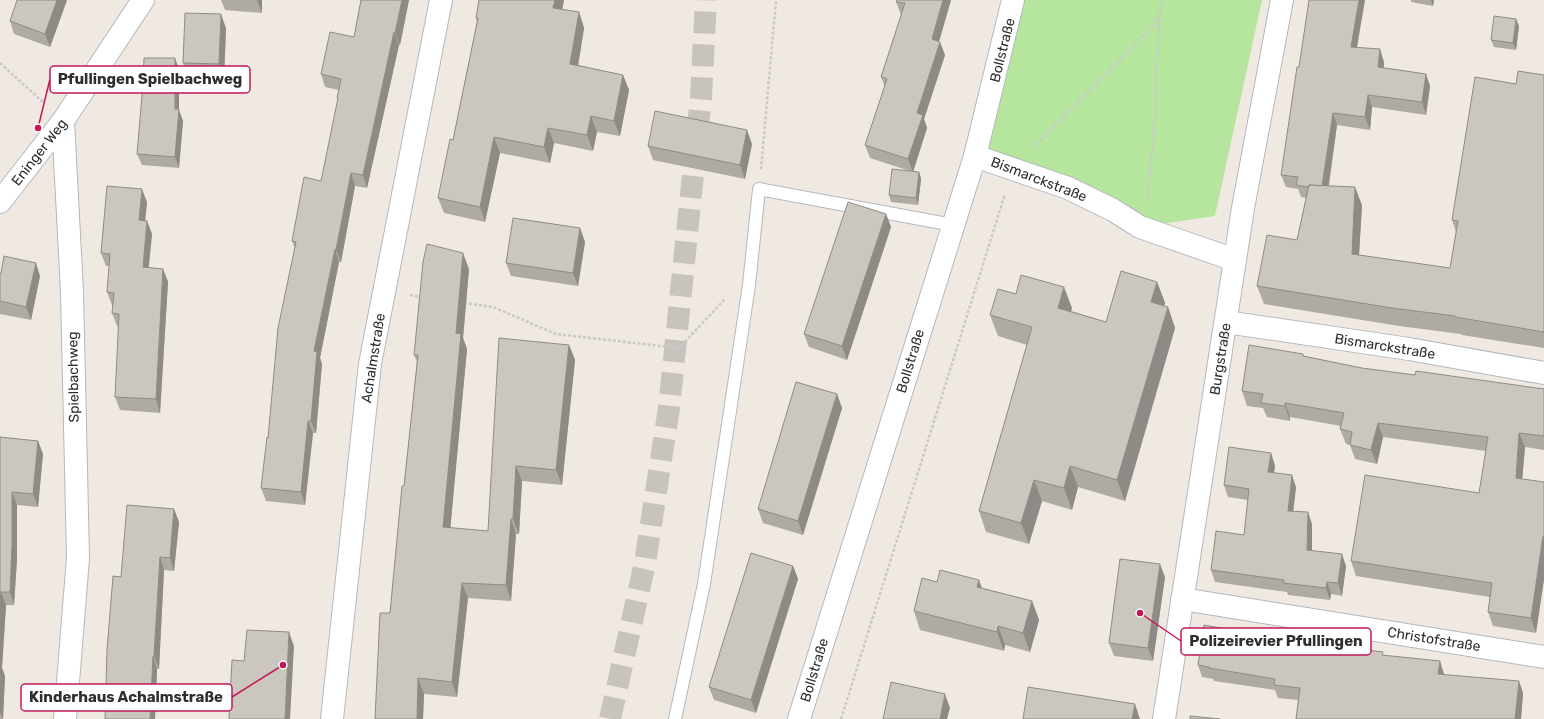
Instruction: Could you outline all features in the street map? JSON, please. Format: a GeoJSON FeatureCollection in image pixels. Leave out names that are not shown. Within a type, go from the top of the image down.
{"type":"FeatureCollection","features":[{"type":"Feature","properties":{"kind":"street","name":"Eninger Weg"},"geometry":{"type":"LineString","coordinates":[[0,202],[63,121],[143,0]]}},
{"type":"Feature","properties":{"kind":"street","name":"Achalmstraße"},"geometry":{"type":"LineString","coordinates":[[332,719],[370,364],[441,0]]}},
{"type":"Feature","properties":{"kind":"street","name":"Bollstraße"},"geometry":{"type":"LineString","coordinates":[[798,719],[975,156],[1014,0]]}},
{"type":"Feature","properties":{"kind":"street","name":"Burgstraße"},"geometry":{"type":"LineString","coordinates":[[1164,719],[1244,200],[1282,0]]}},
{"type":"Feature","properties":{"kind":"street","name":"Spielbachweg"},"geometry":{"type":"LineString","coordinates":[[63,121],[72,292],[78,558],[65,719]]}},
{"type":"Feature","properties":{"kind":"street","name":"Bismarckstraße"},"geometry":{"type":"LineString","coordinates":[[975,156],[1013,168],[1079,193],[1112,210],[1140,227],[1235,260]]}},
{"type":"Feature","properties":{"kind":"street","name":"Bismarckstraße"},"geometry":{"type":"LineString","coordinates":[[1226,322],[1409,349],[1544,373]]}},
{"type":"Feature","properties":{"kind":"street","name":"Christofstraße"},"geometry":{"type":"LineString","coordinates":[[1182,599],[1544,657]]}},
{"type":"Feature","properties":{"kind":"lane"},"geometry":{"type":"LineString","coordinates":[[676,719],[704,584],[749,285],[759,189],[953,225]]}},
{"type":"Feature","properties":{"kind":"path"},"geometry":{"type":"LineString","coordinates":[[759,189],[776,0]]}},
{"type":"Feature","properties":{"kind":"path"},"geometry":{"type":"LineString","coordinates":[[1140,227],[1146,208],[1150,185],[1159,18],[1163,0]]}},
{"type":"Feature","properties":{"kind":"path"},"geometry":{"type":"LineString","coordinates":[[841,719],[1013,168],[1159,18]]}},
{"type":"Feature","properties":{"kind":"path"},"geometry":{"type":"LineString","coordinates":[[0,63],[63,121]]}},
{"type":"Feature","properties":{"kind":"path"},"geometry":{"type":"LineString","coordinates":[[462,302],[493,307],[556,334],[679,348],[731,292],[749,285]]}},
{"type":"Feature","properties":{"kind":"path"},"geometry":{"type":"LineString","coordinates":[[384,292],[423,297]]}},
{"type":"Feature","properties":{"kind":"green space"},"geometry":{"type":"Polygon","coordinates":[[[1013,0],[1262,0],[1215,216],[1140,227],[975,156],[1013,0]]]}},
{"type":"Feature","properties":{"kind":"building"},"geometry":{"type":"Polygon","coordinates":[[[17,0],[57,0],[45,34],[10,21],[17,0]]]}},
{"type":"Feature","properties":{"kind":"building"},"geometry":{"type":"Polygon","coordinates":[[[361,0],[402,0],[363,175],[351,173],[314,351],[317,352],[311,421],[308,421],[301,492],[261,488],[267,437],[268,438],[278,328],[296,242],[292,241],[304,177],[321,181],[341,79],[321,74],[330,32],[354,37],[361,0]]]}},
{"type":"Feature","properties":{"kind":"building"},"geometry":{"type":"Polygon","coordinates":[[[479,0],[555,0],[553,8],[579,12],[570,64],[623,75],[614,121],[591,116],[587,135],[548,128],[544,147],[494,137],[480,207],[438,198],[450,139],[453,140],[478,18],[476,18],[479,0]]]}},
{"type":"Feature","properties":{"kind":"building"},"geometry":{"type":"Polygon","coordinates":[[[897,0],[943,0],[932,39],[940,42],[917,113],[923,115],[908,159],[865,145],[887,79],[881,77],[905,3],[896,2],[897,0]]]}},
{"type":"Feature","properties":{"kind":"building"},"geometry":{"type":"Polygon","coordinates":[[[1309,0],[1359,0],[1351,47],[1380,49],[1378,67],[1426,74],[1422,102],[1368,95],[1365,117],[1333,113],[1322,186],[1309,185],[1308,187],[1296,185],[1298,177],[1281,175],[1297,67],[1299,67],[1309,0]]]}},
{"type":"Feature","properties":{"kind":"building"},"geometry":{"type":"Polygon","coordinates":[[[185,13],[221,14],[219,64],[183,63],[185,13]]]}},
{"type":"Feature","properties":{"kind":"building"},"geometry":{"type":"Polygon","coordinates":[[[1494,16],[1516,19],[1513,43],[1491,40],[1494,16]]]}},
{"type":"Feature","properties":{"kind":"building"},"geometry":{"type":"Polygon","coordinates":[[[144,58],[175,58],[175,109],[179,109],[175,157],[137,154],[144,58]]]}},
{"type":"Feature","properties":{"kind":"building"},"geometry":{"type":"Polygon","coordinates":[[[1518,71],[1544,75],[1544,332],[1455,316],[1392,308],[1257,286],[1267,235],[1297,240],[1309,185],[1355,187],[1352,254],[1450,268],[1458,221],[1452,220],[1475,77],[1516,84],[1518,71]]]}},
{"type":"Feature","properties":{"kind":"building"},"geometry":{"type":"Polygon","coordinates":[[[655,111],[747,130],[740,165],[648,146],[655,111]]]}},
{"type":"Feature","properties":{"kind":"building"},"geometry":{"type":"Polygon","coordinates":[[[892,169],[919,172],[916,198],[889,195],[892,169]]]}},
{"type":"Feature","properties":{"kind":"building"},"geometry":{"type":"Polygon","coordinates":[[[107,186],[142,189],[139,220],[147,221],[143,267],[163,269],[156,399],[115,397],[119,314],[112,313],[114,293],[107,292],[110,254],[101,253],[107,186]]]}},
{"type":"Feature","properties":{"kind":"building"},"geometry":{"type":"Polygon","coordinates":[[[848,202],[886,214],[842,346],[804,334],[848,202]]]}},
{"type":"Feature","properties":{"kind":"building"},"geometry":{"type":"Polygon","coordinates":[[[513,218],[580,228],[573,273],[506,263],[513,218]]]}},
{"type":"Feature","properties":{"kind":"building"},"geometry":{"type":"Polygon","coordinates":[[[427,244],[463,253],[456,333],[461,334],[443,527],[488,531],[499,338],[569,345],[556,470],[516,466],[513,519],[511,519],[506,585],[462,583],[452,682],[418,678],[417,719],[375,719],[380,613],[390,613],[402,486],[404,486],[418,355],[414,355],[423,262],[427,244]]]}},
{"type":"Feature","properties":{"kind":"building"},"geometry":{"type":"Polygon","coordinates":[[[4,256],[36,263],[26,307],[0,301],[0,273],[4,256]]]}},
{"type":"Feature","properties":{"kind":"building"},"geometry":{"type":"Polygon","coordinates":[[[1121,271],[1157,282],[1151,302],[1168,307],[1117,480],[1070,466],[1064,488],[1034,480],[1021,523],[979,511],[1032,327],[990,315],[998,289],[1016,294],[1021,275],[1064,287],[1058,308],[1106,322],[1121,271]]]}},
{"type":"Feature","properties":{"kind":"building"},"geometry":{"type":"Polygon","coordinates":[[[1249,345],[1303,354],[1303,356],[1362,368],[1415,375],[1416,371],[1544,389],[1544,436],[1519,433],[1516,478],[1544,482],[1544,537],[1543,536],[1531,618],[1488,612],[1492,583],[1351,561],[1365,475],[1479,493],[1488,437],[1378,423],[1371,450],[1350,445],[1352,432],[1340,429],[1344,413],[1285,403],[1285,406],[1261,403],[1263,394],[1242,391],[1249,345]]]}},
{"type":"Feature","properties":{"kind":"building"},"geometry":{"type":"Polygon","coordinates":[[[796,382],[837,394],[798,521],[758,509],[796,382]]]}},
{"type":"Feature","properties":{"kind":"building"},"geometry":{"type":"Polygon","coordinates":[[[0,437],[38,441],[33,494],[12,492],[10,592],[1,592],[0,605],[0,437]]]}},
{"type":"Feature","properties":{"kind":"building"},"geometry":{"type":"Polygon","coordinates":[[[1229,447],[1271,453],[1268,472],[1292,475],[1288,511],[1308,512],[1307,550],[1342,554],[1338,583],[1327,582],[1326,588],[1283,583],[1284,580],[1211,570],[1216,531],[1244,535],[1249,489],[1224,485],[1229,447]]]}},
{"type":"Feature","properties":{"kind":"building"},"geometry":{"type":"Polygon","coordinates":[[[127,505],[174,509],[170,558],[160,557],[150,719],[105,719],[107,650],[113,576],[121,577],[127,505]]]}},
{"type":"Feature","properties":{"kind":"building"},"geometry":{"type":"Polygon","coordinates":[[[751,553],[793,566],[751,700],[709,687],[751,553]]]}},
{"type":"Feature","properties":{"kind":"building"},"geometry":{"type":"Polygon","coordinates":[[[1120,559],[1160,564],[1148,648],[1109,643],[1120,559]]]}},
{"type":"Feature","properties":{"kind":"building"},"geometry":{"type":"Polygon","coordinates":[[[940,570],[979,580],[977,587],[1032,601],[1023,633],[998,626],[997,632],[914,611],[922,578],[937,582],[940,570]]]}},
{"type":"Feature","properties":{"kind":"building"},"geometry":{"type":"Polygon","coordinates":[[[1204,625],[1249,633],[1249,638],[1341,653],[1342,647],[1383,652],[1382,655],[1440,661],[1438,674],[1519,681],[1515,719],[1296,719],[1300,688],[1274,685],[1275,679],[1198,665],[1204,625]]]}},
{"type":"Feature","properties":{"kind":"building"},"geometry":{"type":"Polygon","coordinates":[[[247,630],[289,632],[285,719],[229,719],[232,660],[244,661],[247,630]]]}},
{"type":"Feature","properties":{"kind":"building"},"geometry":{"type":"Polygon","coordinates":[[[891,682],[945,694],[940,719],[883,719],[891,682]]]}},
{"type":"Feature","properties":{"kind":"building"},"geometry":{"type":"Polygon","coordinates":[[[1028,687],[1135,704],[1132,719],[1023,719],[1028,687]]]}},
{"type":"Feature","properties":{"kind":"building"},"geometry":{"type":"Polygon","coordinates":[[[1190,716],[1220,719],[1190,719],[1190,716]]]}},
{"type":"Feature","properties":{"kind":"tunnel"},"geometry":{"type":"LineString","coordinates":[[610,719],[645,563],[669,408],[701,97],[706,0]]}},
{"type":"Feature","properties":{"kind":"place","name":"Pfullingen Spielbachweg"},"geometry":{"type":"Point","coordinates":[38,128]}},
{"type":"Feature","properties":{"kind":"place","name":"Polizeirevier Pfullingen"},"geometry":{"type":"Point","coordinates":[1140,613]}},
{"type":"Feature","properties":{"kind":"place","name":"Kinderhaus Achalmstraße"},"geometry":{"type":"Point","coordinates":[283,665]}}]}
